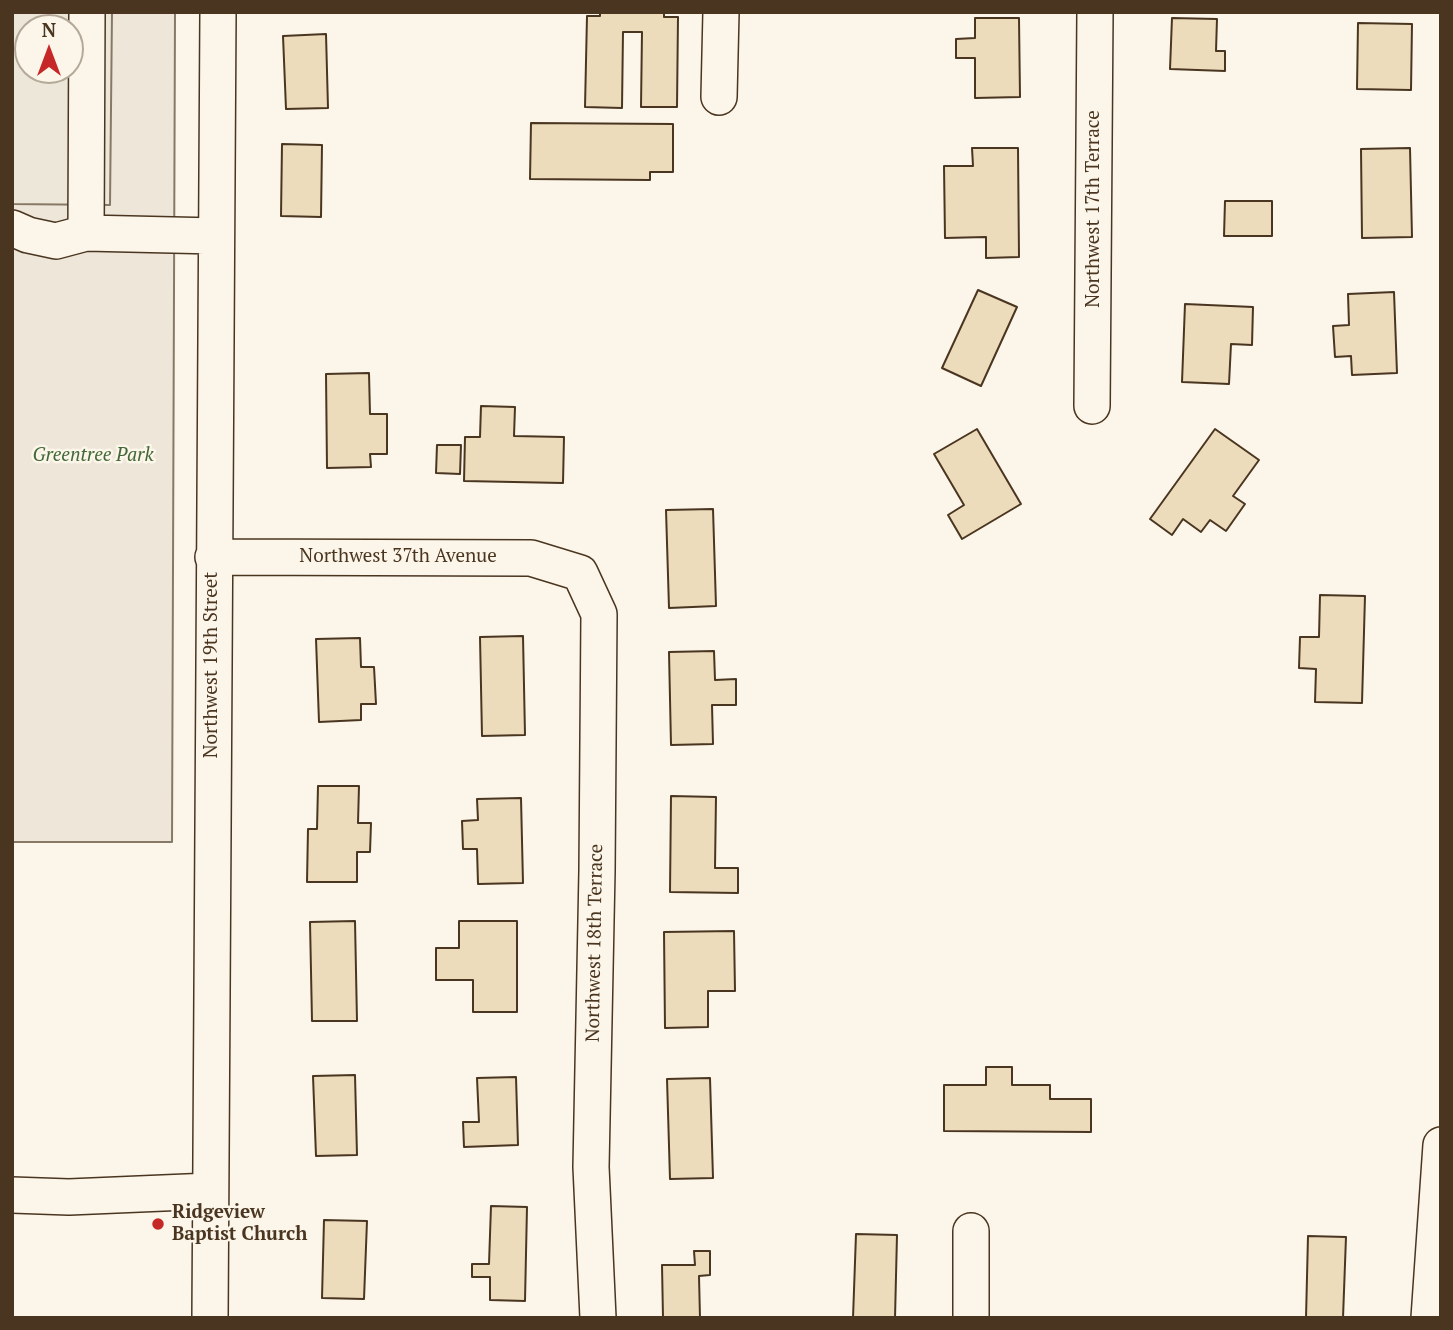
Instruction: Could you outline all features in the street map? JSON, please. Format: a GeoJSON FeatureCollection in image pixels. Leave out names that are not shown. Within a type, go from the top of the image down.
{"type":"FeatureCollection","features":[{"type":"Feature","properties":{"kind":"street"},"geometry":{"type":"LineString","coordinates":[[86,12],[86,233]]}},
{"type":"Feature","properties":{"kind":"street","name":"Northwest 19th Street"},"geometry":{"type":"LineString","coordinates":[[210,1318],[218,12]]}},
{"type":"Feature","properties":{"kind":"street"},"geometry":{"type":"LineString","coordinates":[[719,97],[721,12]]}},
{"type":"Feature","properties":{"kind":"street","name":"Northwest 17th Terrace"},"geometry":{"type":"LineString","coordinates":[[1092,406],[1095,12]]}},
{"type":"Feature","properties":{"kind":"street"},"geometry":{"type":"LineString","coordinates":[[12,228],[28,235],[56,241],[86,233],[216,236]]}},
{"type":"Feature","properties":{"kind":"street","name":"Northwest 37th Avenue"},"geometry":{"type":"LineString","coordinates":[[213,557],[531,558],[580,573]]}},
{"type":"Feature","properties":{"kind":"street","name":"Northwest 18th Terrace"},"geometry":{"type":"LineString","coordinates":[[580,573],[599,614],[591,1167],[598,1318]]}},
{"type":"Feature","properties":{"kind":"street"},"geometry":{"type":"LineString","coordinates":[[1429,1318],[1441,1145]]}},
{"type":"Feature","properties":{"kind":"street"},"geometry":{"type":"LineString","coordinates":[[12,1195],[69,1197],[210,1191]]}},
{"type":"Feature","properties":{"kind":"street"},"geometry":{"type":"LineString","coordinates":[[971,1231],[971,1318]]}},
{"type":"Feature","properties":{"kind":"green space","name":"Greentree Park"},"geometry":{"type":"Polygon","coordinates":[[[12,12],[175,12],[172,842],[12,842],[12,12]]]}},
{"type":"Feature","properties":{"kind":"shaded area"},"geometry":{"type":"Polygon","coordinates":[[[12,12],[112,12],[110,205],[12,204],[12,12]]]}},
{"type":"Feature","properties":{"kind":"building"},"geometry":{"type":"Polygon","coordinates":[[[600,12],[664,12],[664,17],[678,17],[677,107],[641,107],[642,32],[623,32],[622,108],[585,107],[587,16],[600,16],[600,12]]]}},
{"type":"Feature","properties":{"kind":"building"},"geometry":{"type":"Polygon","coordinates":[[[975,18],[1019,18],[1020,97],[975,98],[975,58],[956,58],[956,39],[975,38],[975,18]]]}},
{"type":"Feature","properties":{"kind":"building"},"geometry":{"type":"Polygon","coordinates":[[[1172,18],[1217,19],[1216,51],[1225,51],[1225,71],[1170,69],[1172,18]]]}},
{"type":"Feature","properties":{"kind":"building"},"geometry":{"type":"Polygon","coordinates":[[[1358,23],[1412,24],[1411,90],[1357,89],[1358,23]]]}},
{"type":"Feature","properties":{"kind":"building"},"geometry":{"type":"Polygon","coordinates":[[[326,34],[328,108],[286,109],[283,36],[326,34]]]}},
{"type":"Feature","properties":{"kind":"building"},"geometry":{"type":"Polygon","coordinates":[[[531,123],[673,124],[673,172],[650,172],[650,180],[530,179],[531,123]]]}},
{"type":"Feature","properties":{"kind":"building"},"geometry":{"type":"Polygon","coordinates":[[[282,144],[322,145],[321,217],[281,216],[282,144]]]}},
{"type":"Feature","properties":{"kind":"building"},"geometry":{"type":"Polygon","coordinates":[[[972,148],[1018,148],[1019,257],[986,258],[986,237],[945,238],[944,166],[973,166],[972,148]]]}},
{"type":"Feature","properties":{"kind":"building"},"geometry":{"type":"Polygon","coordinates":[[[1410,148],[1412,237],[1362,238],[1361,149],[1410,148]]]}},
{"type":"Feature","properties":{"kind":"building"},"geometry":{"type":"Polygon","coordinates":[[[1225,201],[1272,201],[1272,236],[1224,236],[1225,201]]]}},
{"type":"Feature","properties":{"kind":"building"},"geometry":{"type":"Polygon","coordinates":[[[978,290],[1017,307],[981,386],[942,368],[978,290]]]}},
{"type":"Feature","properties":{"kind":"building"},"geometry":{"type":"Polygon","coordinates":[[[1394,292],[1397,373],[1352,375],[1351,356],[1335,357],[1333,326],[1349,325],[1348,294],[1394,292]]]}},
{"type":"Feature","properties":{"kind":"building"},"geometry":{"type":"Polygon","coordinates":[[[1185,304],[1253,307],[1252,345],[1231,344],[1229,384],[1182,382],[1185,304]]]}},
{"type":"Feature","properties":{"kind":"building"},"geometry":{"type":"Polygon","coordinates":[[[369,373],[370,414],[387,414],[387,454],[370,454],[371,467],[327,468],[326,374],[369,373]]]}},
{"type":"Feature","properties":{"kind":"building"},"geometry":{"type":"Polygon","coordinates":[[[481,406],[515,407],[514,436],[564,437],[563,483],[464,481],[465,437],[480,437],[481,406]]]}},
{"type":"Feature","properties":{"kind":"building"},"geometry":{"type":"Polygon","coordinates":[[[977,429],[1021,504],[962,539],[948,515],[964,505],[934,454],[977,429]]]}},
{"type":"Feature","properties":{"kind":"building"},"geometry":{"type":"Polygon","coordinates":[[[1215,429],[1259,460],[1233,496],[1245,504],[1226,531],[1210,520],[1201,532],[1183,519],[1172,535],[1150,519],[1215,429]]]}},
{"type":"Feature","properties":{"kind":"building"},"geometry":{"type":"Polygon","coordinates":[[[437,445],[461,445],[460,474],[436,473],[437,445]]]}},
{"type":"Feature","properties":{"kind":"building"},"geometry":{"type":"Polygon","coordinates":[[[713,509],[716,606],[669,608],[666,510],[713,509]]]}},
{"type":"Feature","properties":{"kind":"building"},"geometry":{"type":"Polygon","coordinates":[[[1320,595],[1365,596],[1362,703],[1315,702],[1316,669],[1299,668],[1300,637],[1319,637],[1320,595]]]}},
{"type":"Feature","properties":{"kind":"building"},"geometry":{"type":"Polygon","coordinates":[[[523,636],[525,735],[482,736],[480,637],[523,636]]]}},
{"type":"Feature","properties":{"kind":"building"},"geometry":{"type":"Polygon","coordinates":[[[360,638],[361,667],[374,667],[376,704],[361,704],[361,720],[319,722],[316,639],[360,638]]]}},
{"type":"Feature","properties":{"kind":"building"},"geometry":{"type":"Polygon","coordinates":[[[714,651],[715,680],[736,679],[736,705],[712,705],[713,744],[671,745],[669,652],[714,651]]]}},
{"type":"Feature","properties":{"kind":"building"},"geometry":{"type":"Polygon","coordinates":[[[318,786],[359,786],[358,823],[371,823],[370,852],[357,852],[357,882],[307,882],[308,829],[317,829],[318,786]]]}},
{"type":"Feature","properties":{"kind":"building"},"geometry":{"type":"Polygon","coordinates":[[[671,796],[716,797],[715,868],[738,868],[738,893],[670,892],[671,796]]]}},
{"type":"Feature","properties":{"kind":"building"},"geometry":{"type":"Polygon","coordinates":[[[521,798],[523,883],[478,884],[477,849],[463,849],[462,821],[478,820],[477,799],[521,798]]]}},
{"type":"Feature","properties":{"kind":"building"},"geometry":{"type":"Polygon","coordinates":[[[355,921],[357,1021],[312,1021],[310,922],[355,921]]]}},
{"type":"Feature","properties":{"kind":"building"},"geometry":{"type":"Polygon","coordinates":[[[459,921],[517,921],[517,1012],[473,1012],[473,980],[436,980],[436,948],[459,948],[459,921]]]}},
{"type":"Feature","properties":{"kind":"building"},"geometry":{"type":"Polygon","coordinates":[[[734,931],[735,991],[708,991],[708,1027],[665,1028],[664,932],[734,931]]]}},
{"type":"Feature","properties":{"kind":"building"},"geometry":{"type":"Polygon","coordinates":[[[986,1067],[1012,1067],[1012,1085],[1050,1085],[1050,1099],[1091,1099],[1091,1132],[944,1131],[944,1085],[986,1085],[986,1067]]]}},
{"type":"Feature","properties":{"kind":"building"},"geometry":{"type":"Polygon","coordinates":[[[355,1075],[357,1155],[316,1156],[313,1076],[355,1075]]]}},
{"type":"Feature","properties":{"kind":"building"},"geometry":{"type":"Polygon","coordinates":[[[516,1077],[518,1145],[464,1147],[463,1122],[479,1122],[477,1078],[516,1077]]]}},
{"type":"Feature","properties":{"kind":"building"},"geometry":{"type":"Polygon","coordinates":[[[710,1078],[713,1178],[670,1179],[667,1079],[710,1078]]]}},
{"type":"Feature","properties":{"kind":"building"},"geometry":{"type":"Polygon","coordinates":[[[491,1206],[527,1207],[525,1301],[490,1300],[490,1277],[472,1277],[472,1264],[489,1264],[491,1206]]]}},
{"type":"Feature","properties":{"kind":"building"},"geometry":{"type":"Polygon","coordinates":[[[324,1220],[367,1221],[364,1299],[322,1298],[324,1220]]]}},
{"type":"Feature","properties":{"kind":"building"},"geometry":{"type":"Polygon","coordinates":[[[856,1234],[897,1235],[895,1318],[853,1318],[856,1234]]]}},
{"type":"Feature","properties":{"kind":"building"},"geometry":{"type":"Polygon","coordinates":[[[1308,1236],[1346,1237],[1343,1318],[1306,1318],[1308,1236]]]}},
{"type":"Feature","properties":{"kind":"building"},"geometry":{"type":"Polygon","coordinates":[[[694,1251],[710,1251],[710,1275],[699,1276],[700,1318],[663,1318],[662,1265],[695,1265],[694,1251]]]}},
{"type":"Feature","properties":{"kind":"place","name":"Ridgeview Baptist Church"},"geometry":{"type":"Point","coordinates":[158,1224]}}]}
